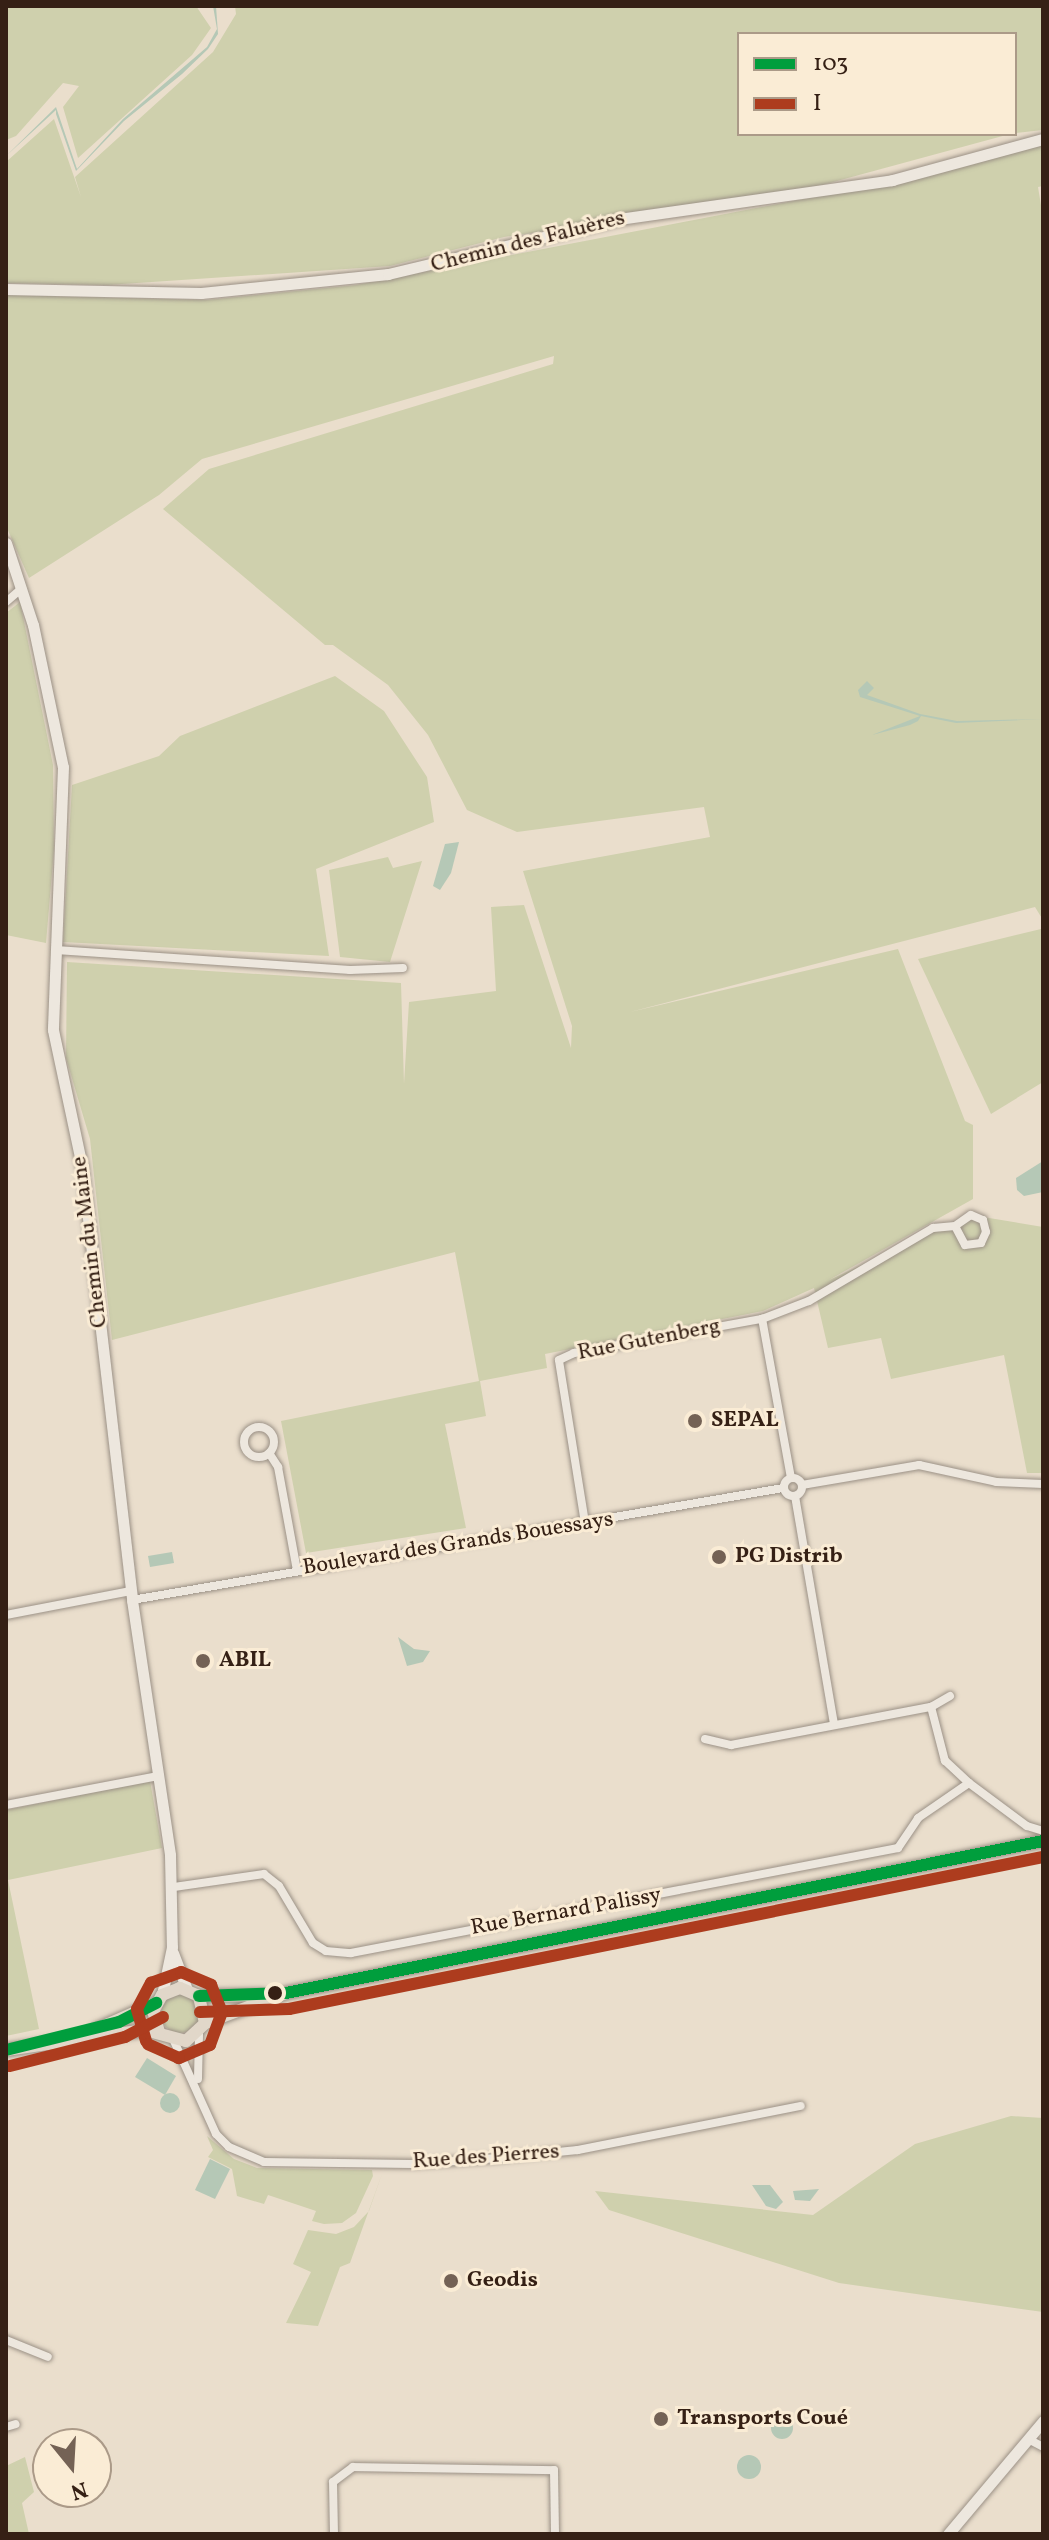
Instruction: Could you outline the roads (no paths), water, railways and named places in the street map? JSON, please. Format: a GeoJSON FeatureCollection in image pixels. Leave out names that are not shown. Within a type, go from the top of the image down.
{"type":"FeatureCollection","features":[{"type":"Feature","properties":{"kind":"main road"},"geometry":{"type":"LineString","coordinates":[[159,1999],[153,2021],[159,2032],[174,2041],[286,1993],[1043,1841]]}},
{"type":"Feature","properties":{"kind":"main road"},"geometry":{"type":"LineString","coordinates":[[6,2050],[71,2037],[125,2020],[159,1999],[193,1993],[286,1993]]}},
{"type":"Feature","properties":{"kind":"main road"},"geometry":{"type":"LineString","coordinates":[[193,1993],[202,2028]]}},
{"type":"Feature","properties":{"kind":"main road"},"geometry":{"type":"LineString","coordinates":[[71,2037],[159,2032]]}},
{"type":"Feature","properties":{"kind":"street","name":"Chemin des Faluères"},"geometry":{"type":"LineString","coordinates":[[6,289],[201,293],[388,274],[619,219],[892,180],[1043,139]]}},
{"type":"Feature","properties":{"kind":"street","name":"Chemin du Maine"},"geometry":{"type":"LineString","coordinates":[[6,543],[23,588],[63,767],[53,1030],[82,1166],[132,1596],[174,1887],[172,1947],[159,1999]]}},
{"type":"Feature","properties":{"kind":"street"},"geometry":{"type":"LineString","coordinates":[[6,602],[23,588]]}},
{"type":"Feature","properties":{"kind":"street"},"geometry":{"type":"LineString","coordinates":[[56,950],[350,970],[403,968]]}},
{"type":"Feature","properties":{"kind":"street","name":"Rue Gutenberg"},"geometry":{"type":"LineString","coordinates":[[585,1523],[559,1360],[574,1353],[762,1319],[809,1301],[933,1228],[955,1226]]}},
{"type":"Feature","properties":{"kind":"street"},"geometry":{"type":"LineString","coordinates":[[762,1319],[791,1478],[802,1485],[919,1465],[996,1482],[1043,1484]]}},
{"type":"Feature","properties":{"kind":"street"},"geometry":{"type":"LineString","coordinates":[[269,1453],[278,1467],[297,1571]]}},
{"type":"Feature","properties":{"kind":"street"},"geometry":{"type":"LineString","coordinates":[[791,1478],[783,1488],[795,1496]]}},
{"type":"Feature","properties":{"kind":"street"},"geometry":{"type":"LineString","coordinates":[[802,1485],[795,1496],[834,1724]]}},
{"type":"Feature","properties":{"kind":"street","name":"Boulevard des Grands Bouessays"},"geometry":{"type":"LineString","coordinates":[[6,1615],[297,1571],[783,1488]]}},
{"type":"Feature","properties":{"kind":"street"},"geometry":{"type":"LineString","coordinates":[[705,1739],[731,1745],[931,1707],[950,1696]]}},
{"type":"Feature","properties":{"kind":"street"},"geometry":{"type":"LineString","coordinates":[[931,1707],[945,1761],[1027,1826],[1043,1831]]}},
{"type":"Feature","properties":{"kind":"street"},"geometry":{"type":"LineString","coordinates":[[6,1805],[158,1776]]}},
{"type":"Feature","properties":{"kind":"street","name":"Rue Bernard Palissy"},"geometry":{"type":"LineString","coordinates":[[174,1887],[264,1874],[279,1886],[313,1943],[326,1951],[351,1953],[898,1848],[918,1818],[969,1783]]}},
{"type":"Feature","properties":{"kind":"street","name":"Chemin du Maine"},"geometry":{"type":"LineString","coordinates":[[172,1947],[193,1993]]}},
{"type":"Feature","properties":{"kind":"street","name":"Rue des Pierres"},"geometry":{"type":"LineString","coordinates":[[199,2096],[202,2028]]}},
{"type":"Feature","properties":{"kind":"street","name":"Rue des Pierres"},"geometry":{"type":"LineString","coordinates":[[174,2041],[207,2117],[229,2147],[284,2163],[413,2164],[578,2150],[801,2106]]}},
{"type":"Feature","properties":{"kind":"street"},"geometry":{"type":"LineString","coordinates":[[6,2340],[48,2357]]}},
{"type":"Feature","properties":{"kind":"street"},"geometry":{"type":"LineString","coordinates":[[948,2534],[1043,2421]]}},
{"type":"Feature","properties":{"kind":"street"},"geometry":{"type":"LineString","coordinates":[[1030,2440],[1043,2447]]}},
{"type":"Feature","properties":{"kind":"street"},"geometry":{"type":"LineString","coordinates":[[334,2534],[333,2482],[353,2467],[554,2470],[555,2534]]}},
{"type":"Feature","properties":{"kind":"place","name":"SEPAL"},"geometry":{"type":"Point","coordinates":[695,1421]}},
{"type":"Feature","properties":{"kind":"place","name":"PG Distrib"},"geometry":{"type":"Point","coordinates":[719,1557]}},
{"type":"Feature","properties":{"kind":"place","name":"ABIL"},"geometry":{"type":"Point","coordinates":[203,1661]}},
{"type":"Feature","properties":{"kind":"place","name":"Geodis"},"geometry":{"type":"Point","coordinates":[451,2281]}},
{"type":"Feature","properties":{"kind":"place","name":"Transports Coué"},"geometry":{"type":"Point","coordinates":[661,2419]}}]}
